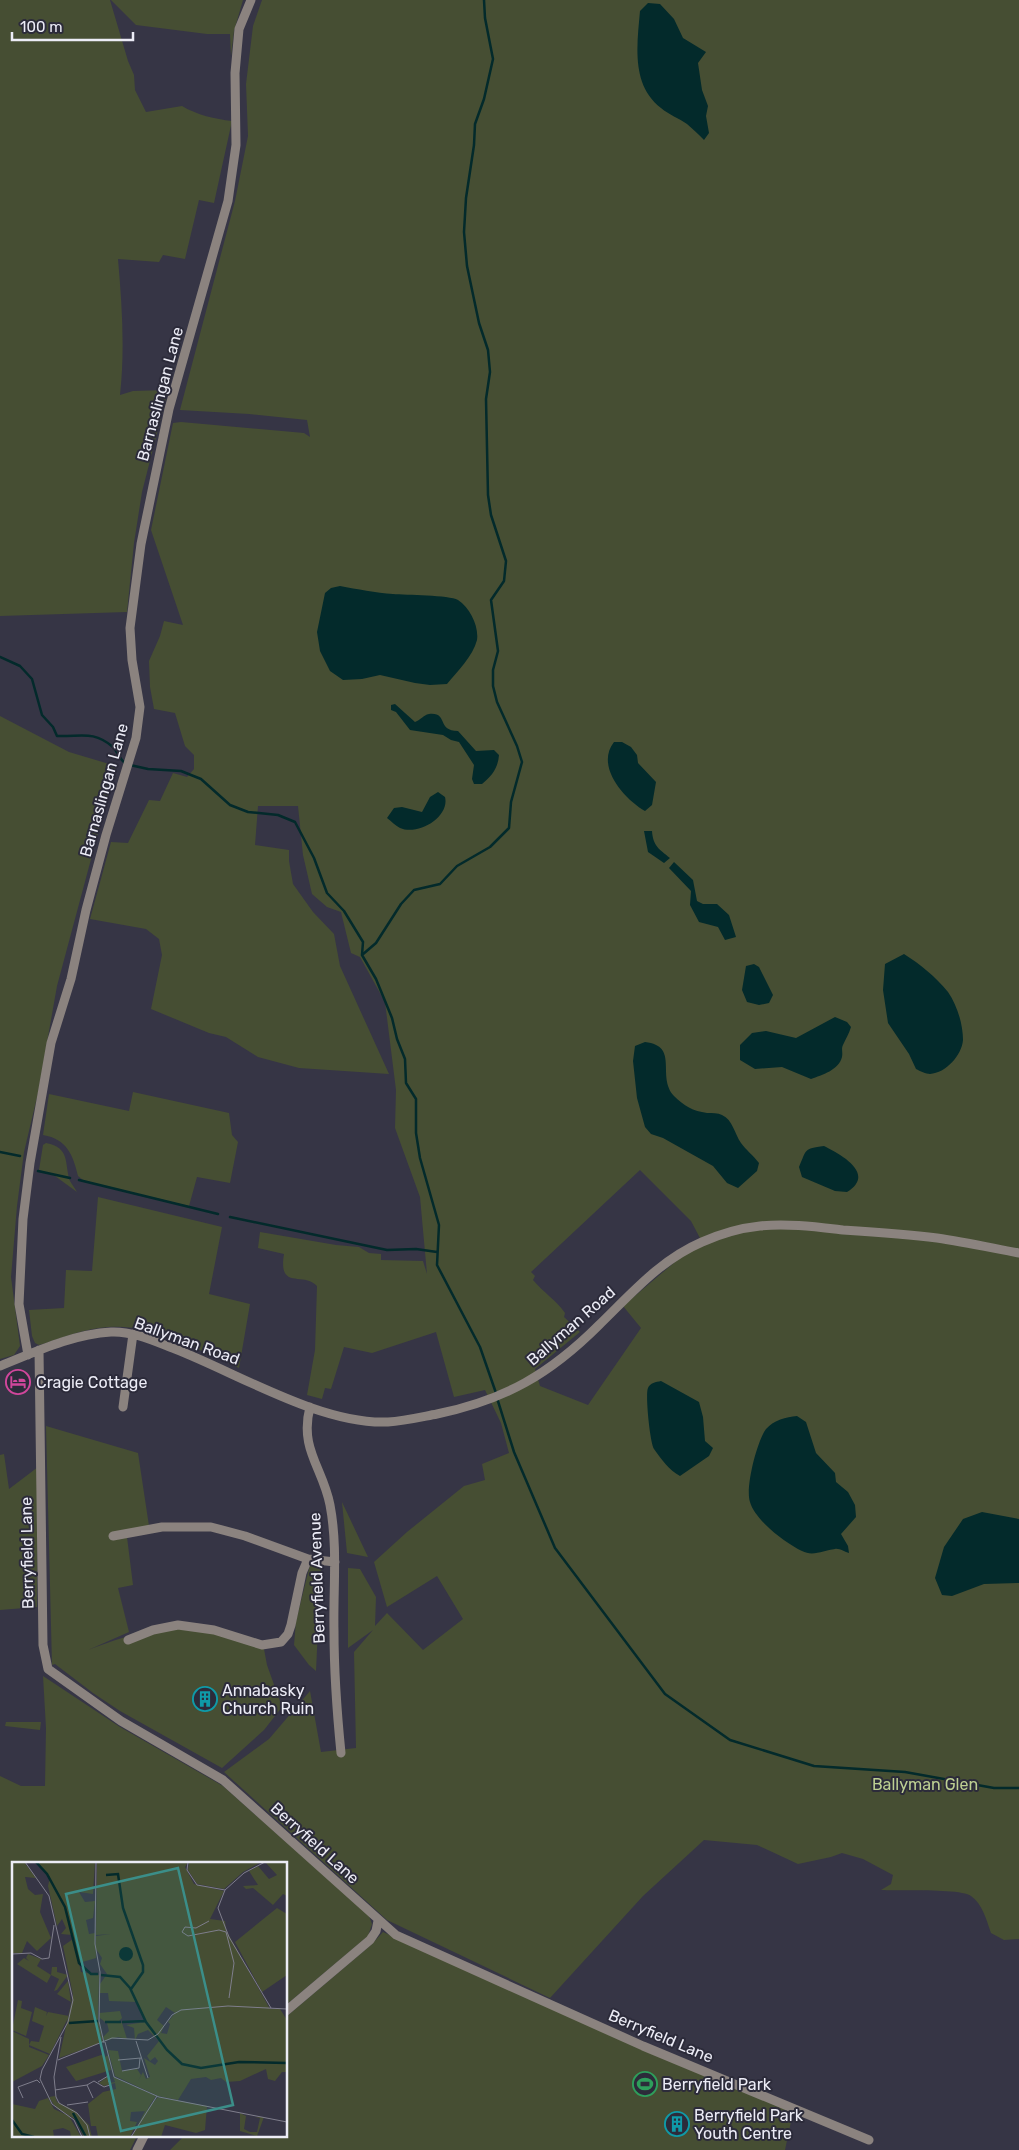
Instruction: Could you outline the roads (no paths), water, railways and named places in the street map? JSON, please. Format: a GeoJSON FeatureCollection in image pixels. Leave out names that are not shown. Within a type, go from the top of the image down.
{"type":"FeatureCollection","features":[{"type":"Feature","properties":{"kind":"street","name":"Barnaslingan Lane"},"geometry":{"type":"LineString","coordinates":[[28,1355],[19,1304],[23,1219],[30,1163],[51,1043],[71,979],[94,882],[136,738],[140,707],[132,660],[130,628],[141,544],[168,409],[228,201],[236,145],[235,73],[238,29],[251,0]]}},
{"type":"Feature","properties":{"kind":"street","name":"Ballyman Road"},"geometry":{"type":"LineString","coordinates":[[0,1366],[39,1350],[89,1336],[111,1332],[133,1334],[215,1365],[287,1399],[310,1407],[348,1418],[372,1422],[390,1422],[448,1412],[482,1402],[510,1392],[539,1376],[597,1328],[640,1284],[672,1258],[701,1242],[731,1231],[762,1225],[810,1227],[938,1238],[1019,1253]]}},
{"type":"Feature","properties":{"kind":"street"},"geometry":{"type":"LineString","coordinates":[[123,1407],[133,1334]]}},
{"type":"Feature","properties":{"kind":"street","name":"Berryfield Lane"},"geometry":{"type":"LineString","coordinates":[[39,1350],[43,1645],[48,1669],[120,1721],[223,1780],[378,1921],[396,1935],[772,2101],[869,2140]]}},
{"type":"Feature","properties":{"kind":"street","name":"Berryfield Avenue"},"geometry":{"type":"LineString","coordinates":[[310,1407],[306,1432],[310,1451],[330,1504],[335,1562],[335,1664],[341,1753]]}},
{"type":"Feature","properties":{"kind":"street"},"geometry":{"type":"LineString","coordinates":[[113,1536],[162,1527],[211,1527],[245,1536],[308,1559],[335,1562]]}},
{"type":"Feature","properties":{"kind":"street"},"geometry":{"type":"LineString","coordinates":[[128,1640],[153,1630],[178,1625],[214,1630],[262,1645],[281,1642],[288,1634],[291,1625],[302,1573],[308,1559]]}},
{"type":"Feature","properties":{"kind":"street"},"geometry":{"type":"LineString","coordinates":[[288,2009],[370,1940],[376,1931],[378,1921]]}},
{"type":"Feature","properties":{"kind":"street"},"geometry":{"type":"LineString","coordinates":[[137,2150],[143,2138]]}},
{"type":"Feature","properties":{"kind":"waterway"},"geometry":{"type":"LineString","coordinates":[[362,955],[376,943],[401,904],[414,890],[440,884],[457,866],[490,847],[509,828],[511,802],[522,762],[517,746],[497,702],[493,686],[493,670],[498,651],[491,600],[504,581],[506,561],[491,515],[488,495],[486,399],[490,372],[488,350],[479,323],[467,266],[464,232],[475,124],[484,99],[493,59],[485,18],[484,0]]}},
{"type":"Feature","properties":{"kind":"waterway"},"geometry":{"type":"LineString","coordinates":[[0,657],[20,666],[32,679],[42,715],[53,727],[57,736],[93,736],[99,738],[113,747],[125,763]]}},
{"type":"Feature","properties":{"kind":"waterway"},"geometry":{"type":"LineString","coordinates":[[130,765],[148,769],[181,771],[201,779],[230,805],[248,812],[278,815],[295,822],[314,858],[327,893],[344,911],[363,942],[362,955],[376,979],[392,1018],[397,1039],[405,1059],[406,1083],[416,1099],[416,1133],[420,1158],[439,1225],[437,1265],[480,1347],[496,1393]]}},
{"type":"Feature","properties":{"kind":"waterway"},"geometry":{"type":"LineString","coordinates":[[0,1152],[20,1156]]}},
{"type":"Feature","properties":{"kind":"waterway"},"geometry":{"type":"LineString","coordinates":[[38,1171],[70,1178]]}},
{"type":"Feature","properties":{"kind":"waterway"},"geometry":{"type":"LineString","coordinates":[[79,1180],[218,1214]]}},
{"type":"Feature","properties":{"kind":"waterway"},"geometry":{"type":"LineString","coordinates":[[230,1217],[387,1250],[416,1249],[437,1252]]}},
{"type":"Feature","properties":{"kind":"waterway"},"geometry":{"type":"LineString","coordinates":[[497,1398],[514,1452],[555,1548],[665,1694],[730,1740],[814,1766],[905,1772],[994,1788],[1019,1788]]}},
{"type":"Feature","properties":{"kind":"place","name":"Cragie Cottage"},"geometry":{"type":"Point","coordinates":[18,1382]}},
{"type":"Feature","properties":{"kind":"place","name":"Annabasky Church Ruin"},"geometry":{"type":"Point","coordinates":[205,1699]}},
{"type":"Feature","properties":{"kind":"place","name":"Berryfield Park"},"geometry":{"type":"Point","coordinates":[645,2084]}},
{"type":"Feature","properties":{"kind":"place","name":"Berryfield Park Youth Centre"},"geometry":{"type":"Point","coordinates":[677,2124]}},
{"type":"Feature","properties":{"kind":"park label","name":"Ballyman Glen"},"geometry":{"type":"Point","coordinates":[925,1784]}}]}
